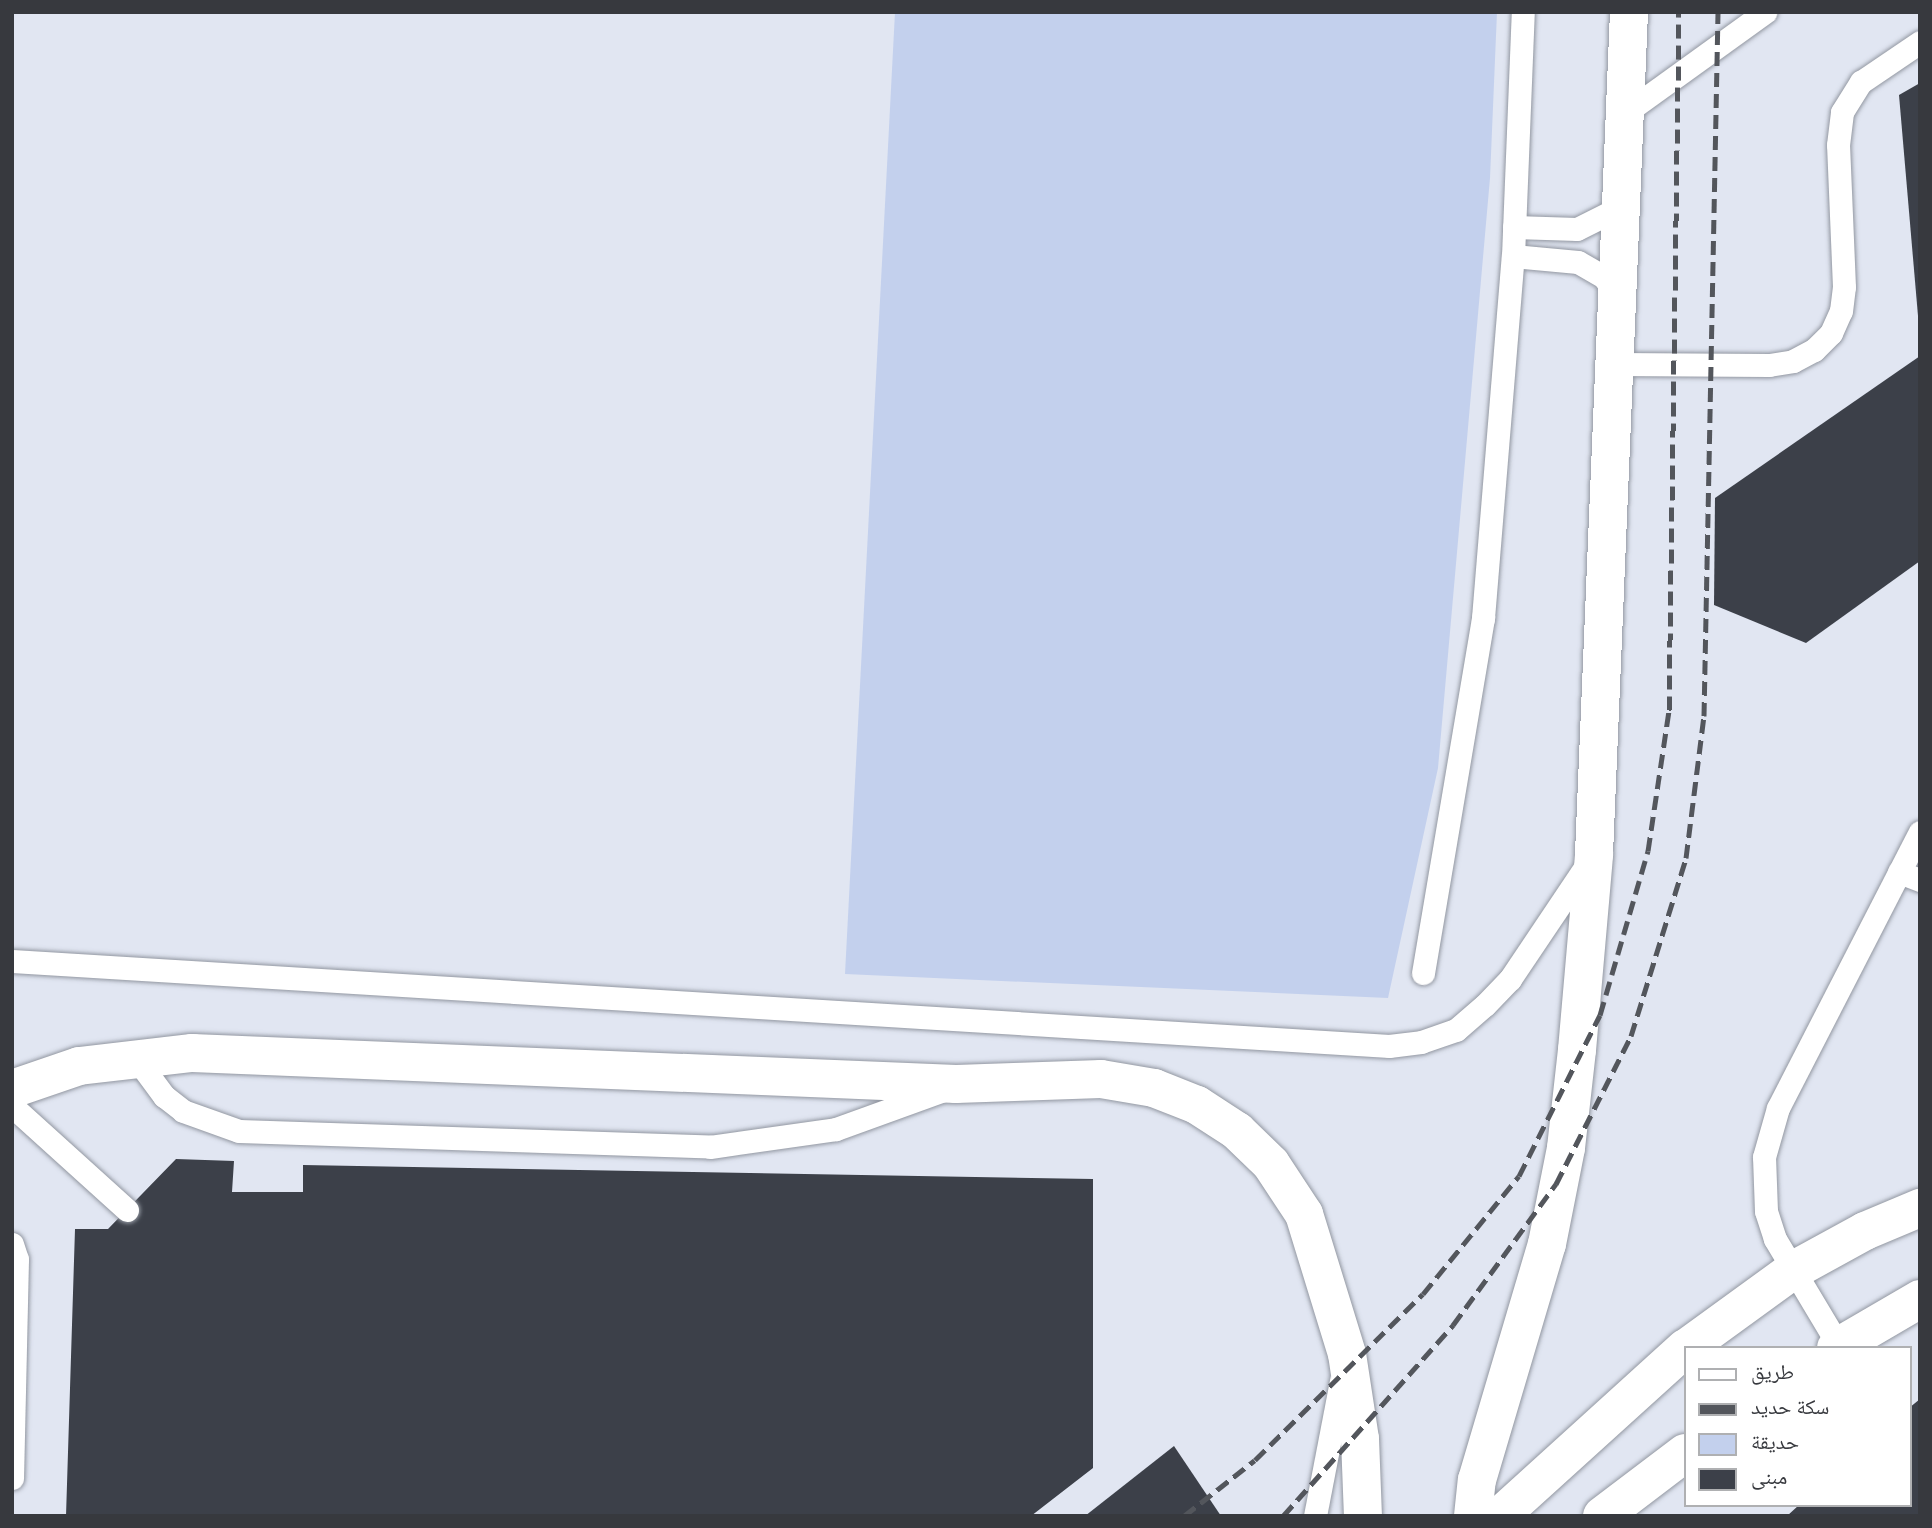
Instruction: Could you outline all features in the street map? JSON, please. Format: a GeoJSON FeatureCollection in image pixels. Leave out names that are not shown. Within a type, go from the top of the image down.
{"type":"FeatureCollection","features":[{"type":"Feature","properties":{"kind":"main road"},"geometry":{"type":"LineString","coordinates":[[1473,1516],[1477,1480],[1547,1244],[1566,1148],[1594,855],[1629,12]]}},
{"type":"Feature","properties":{"kind":"main road"},"geometry":{"type":"LineString","coordinates":[[12,1089],[79,1066],[135,1057],[249,1053],[956,1084],[1101,1079],[1154,1088],[1197,1105],[1237,1131],[1271,1164],[1304,1214],[1347,1354],[1360,1438],[1363,1516]]}},
{"type":"Feature","properties":{"kind":"main road"},"geometry":{"type":"LineString","coordinates":[[1688,1346],[1792,1271],[1865,1231],[1920,1208]]}},
{"type":"Feature","properties":{"kind":"main road"},"geometry":{"type":"LineString","coordinates":[[1840,1346],[1920,1299]]}},
{"type":"Feature","properties":{"kind":"main road"},"geometry":{"type":"LineString","coordinates":[[1500,1516],[1684,1349]]}},
{"type":"Feature","properties":{"kind":"main road"},"geometry":{"type":"LineString","coordinates":[[1602,1516],[1684,1454]]}},
{"type":"Feature","properties":{"kind":"lane"},"geometry":{"type":"LineString","coordinates":[[1423,973],[1483,618],[1513,256],[1523,12]]}},
{"type":"Feature","properties":{"kind":"lane"},"geometry":{"type":"LineString","coordinates":[[1625,113],[1765,12]]}},
{"type":"Feature","properties":{"kind":"lane"},"geometry":{"type":"LineString","coordinates":[[1615,364],[1769,365],[1803,356],[1831,333],[1841,311],[1844,287],[1838,145],[1842,112],[1861,82],[1920,42]]}},
{"type":"Feature","properties":{"kind":"lane"},"geometry":{"type":"LineString","coordinates":[[1514,226],[1577,229],[1621,207]]}},
{"type":"Feature","properties":{"kind":"lane"},"geometry":{"type":"LineString","coordinates":[[1513,256],[1578,262],[1604,277],[1617,296]]}},
{"type":"Feature","properties":{"kind":"lane"},"geometry":{"type":"LineString","coordinates":[[1837,1346],[1792,1271],[1766,1212],[1762,1183],[1768,1132],[1909,876],[1920,832]]}},
{"type":"Feature","properties":{"kind":"lane"},"geometry":{"type":"LineString","coordinates":[[12,961],[1389,1046],[1422,1042],[1456,1030],[1485,1005],[1510,979],[1594,855]]}},
{"type":"Feature","properties":{"kind":"lane"},"geometry":{"type":"LineString","coordinates":[[135,1057],[164,1096],[183,1111],[239,1131],[683,1146],[753,1144],[836,1129],[956,1084]]}},
{"type":"Feature","properties":{"kind":"lane"},"geometry":{"type":"LineString","coordinates":[[12,1106],[127,1210]]}},
{"type":"Feature","properties":{"kind":"lane"},"geometry":{"type":"LineString","coordinates":[[12,1244],[17,1259],[12,1478]]}},
{"type":"Feature","properties":{"kind":"lane"},"geometry":{"type":"LineString","coordinates":[[1315,1516],[1347,1354]]}},
{"type":"Feature","properties":{"kind":"green space"},"geometry":{"type":"Polygon","coordinates":[[[895,12],[1497,12],[1490,178],[1438,768],[1388,998],[845,974],[895,12]]]}},
{"type":"Feature","properties":{"kind":"building"},"geometry":{"type":"Polygon","coordinates":[[[1920,83],[1920,316],[1918,316],[1899,95],[1920,83]]]}},
{"type":"Feature","properties":{"kind":"building"},"geometry":{"type":"Polygon","coordinates":[[[1920,356],[1920,561],[1806,643],[1714,605],[1715,498],[1920,356]]]}},
{"type":"Feature","properties":{"kind":"building"},"geometry":{"type":"Polygon","coordinates":[[[176,1159],[234,1161],[232,1192],[303,1192],[303,1165],[1093,1179],[1093,1468],[1031,1516],[66,1516],[75,1229],[108,1229],[176,1159]]]}},
{"type":"Feature","properties":{"kind":"building"},"geometry":{"type":"Polygon","coordinates":[[[1920,1399],[1920,1516],[1787,1516],[1797,1507],[1911,1507],[1911,1406],[1920,1399]]]}},
{"type":"Feature","properties":{"kind":"building"},"geometry":{"type":"Polygon","coordinates":[[[1174,1446],[1221,1516],[1085,1516],[1174,1446]]]}},
{"type":"Feature","properties":{"kind":"railway"},"geometry":{"type":"LineString","coordinates":[[1184,1516],[1255,1460],[1423,1294],[1519,1176],[1600,1015],[1648,851],[1669,710],[1679,12]]}},
{"type":"Feature","properties":{"kind":"railway"},"geometry":{"type":"LineString","coordinates":[[1283,1516],[1453,1325],[1556,1184],[1631,1036],[1686,858],[1704,716],[1718,12]]}}]}
